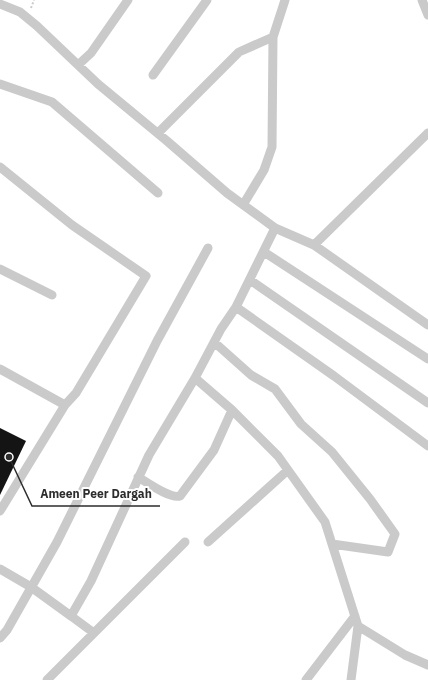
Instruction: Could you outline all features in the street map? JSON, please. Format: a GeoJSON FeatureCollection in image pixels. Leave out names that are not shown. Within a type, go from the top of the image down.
{"type":"FeatureCollection","features":[{"type":"Feature","properties":{"kind":"street"},"geometry":{"type":"LineString","coordinates":[[78,65],[91,52],[128,0]]}},
{"type":"Feature","properties":{"kind":"street"},"geometry":{"type":"LineString","coordinates":[[153,75],[207,0]]}},
{"type":"Feature","properties":{"kind":"street"},"geometry":{"type":"LineString","coordinates":[[243,205],[264,170],[272,147],[273,37],[285,0]]}},
{"type":"Feature","properties":{"kind":"street"},"geometry":{"type":"LineString","coordinates":[[422,0],[428,15]]}},
{"type":"Feature","properties":{"kind":"street"},"geometry":{"type":"LineString","coordinates":[[0,4],[20,12],[37,26],[98,84],[158,133],[227,193],[275,228],[314,245],[428,325]]}},
{"type":"Feature","properties":{"kind":"street"},"geometry":{"type":"LineString","coordinates":[[158,133],[239,52],[273,37]]}},
{"type":"Feature","properties":{"kind":"street"},"geometry":{"type":"LineString","coordinates":[[0,84],[52,102],[158,193]]}},
{"type":"Feature","properties":{"kind":"street"},"geometry":{"type":"LineString","coordinates":[[314,245],[428,133]]}},
{"type":"Feature","properties":{"kind":"street"},"geometry":{"type":"LineString","coordinates":[[0,167],[72,225],[146,276],[76,393],[66,405],[0,511]]}},
{"type":"Feature","properties":{"kind":"street"},"geometry":{"type":"LineString","coordinates":[[71,616],[91,582],[149,455],[195,378],[214,342],[236,307],[275,228]]}},
{"type":"Feature","properties":{"kind":"street"},"geometry":{"type":"LineString","coordinates":[[0,638],[7,630],[57,542],[157,341],[208,248]]}},
{"type":"Feature","properties":{"kind":"street"},"geometry":{"type":"LineString","coordinates":[[264,252],[428,359]]}},
{"type":"Feature","properties":{"kind":"street"},"geometry":{"type":"LineString","coordinates":[[0,269],[52,295]]}},
{"type":"Feature","properties":{"kind":"street"},"geometry":{"type":"LineString","coordinates":[[250,280],[428,404]]}},
{"type":"Feature","properties":{"kind":"street"},"geometry":{"type":"LineString","coordinates":[[236,307],[340,380],[428,446]]}},
{"type":"Feature","properties":{"kind":"street"},"geometry":{"type":"LineString","coordinates":[[214,342],[251,375],[275,389],[301,424],[332,452],[370,499],[395,534],[388,552],[332,544]]}},
{"type":"Feature","properties":{"kind":"street"},"geometry":{"type":"LineString","coordinates":[[0,369],[66,405]]}},
{"type":"Feature","properties":{"kind":"street"},"geometry":{"type":"LineString","coordinates":[[195,378],[232,410],[278,456],[325,522],[358,626],[351,680]]}},
{"type":"Feature","properties":{"kind":"street"},"geometry":{"type":"LineString","coordinates":[[138,477],[170,495],[180,496],[214,450],[232,410]]}},
{"type":"Feature","properties":{"kind":"street"},"geometry":{"type":"LineString","coordinates":[[208,542],[288,470]]}},
{"type":"Feature","properties":{"kind":"street"},"geometry":{"type":"LineString","coordinates":[[47,680],[185,542]]}},
{"type":"Feature","properties":{"kind":"street"},"geometry":{"type":"LineString","coordinates":[[0,569],[31,587],[94,633]]}},
{"type":"Feature","properties":{"kind":"street"},"geometry":{"type":"LineString","coordinates":[[306,680],[355,616]]}},
{"type":"Feature","properties":{"kind":"street"},"geometry":{"type":"LineString","coordinates":[[358,626],[405,655],[428,664]]}},
{"type":"Feature","properties":{"kind":"building"},"geometry":{"type":"Polygon","coordinates":[[[0,428],[26,441],[0,495],[0,428]]]}},
{"type":"Feature","properties":{"kind":"place","name":"Ameen Peer Dargah"},"geometry":{"type":"Point","coordinates":[9,457]}}]}
